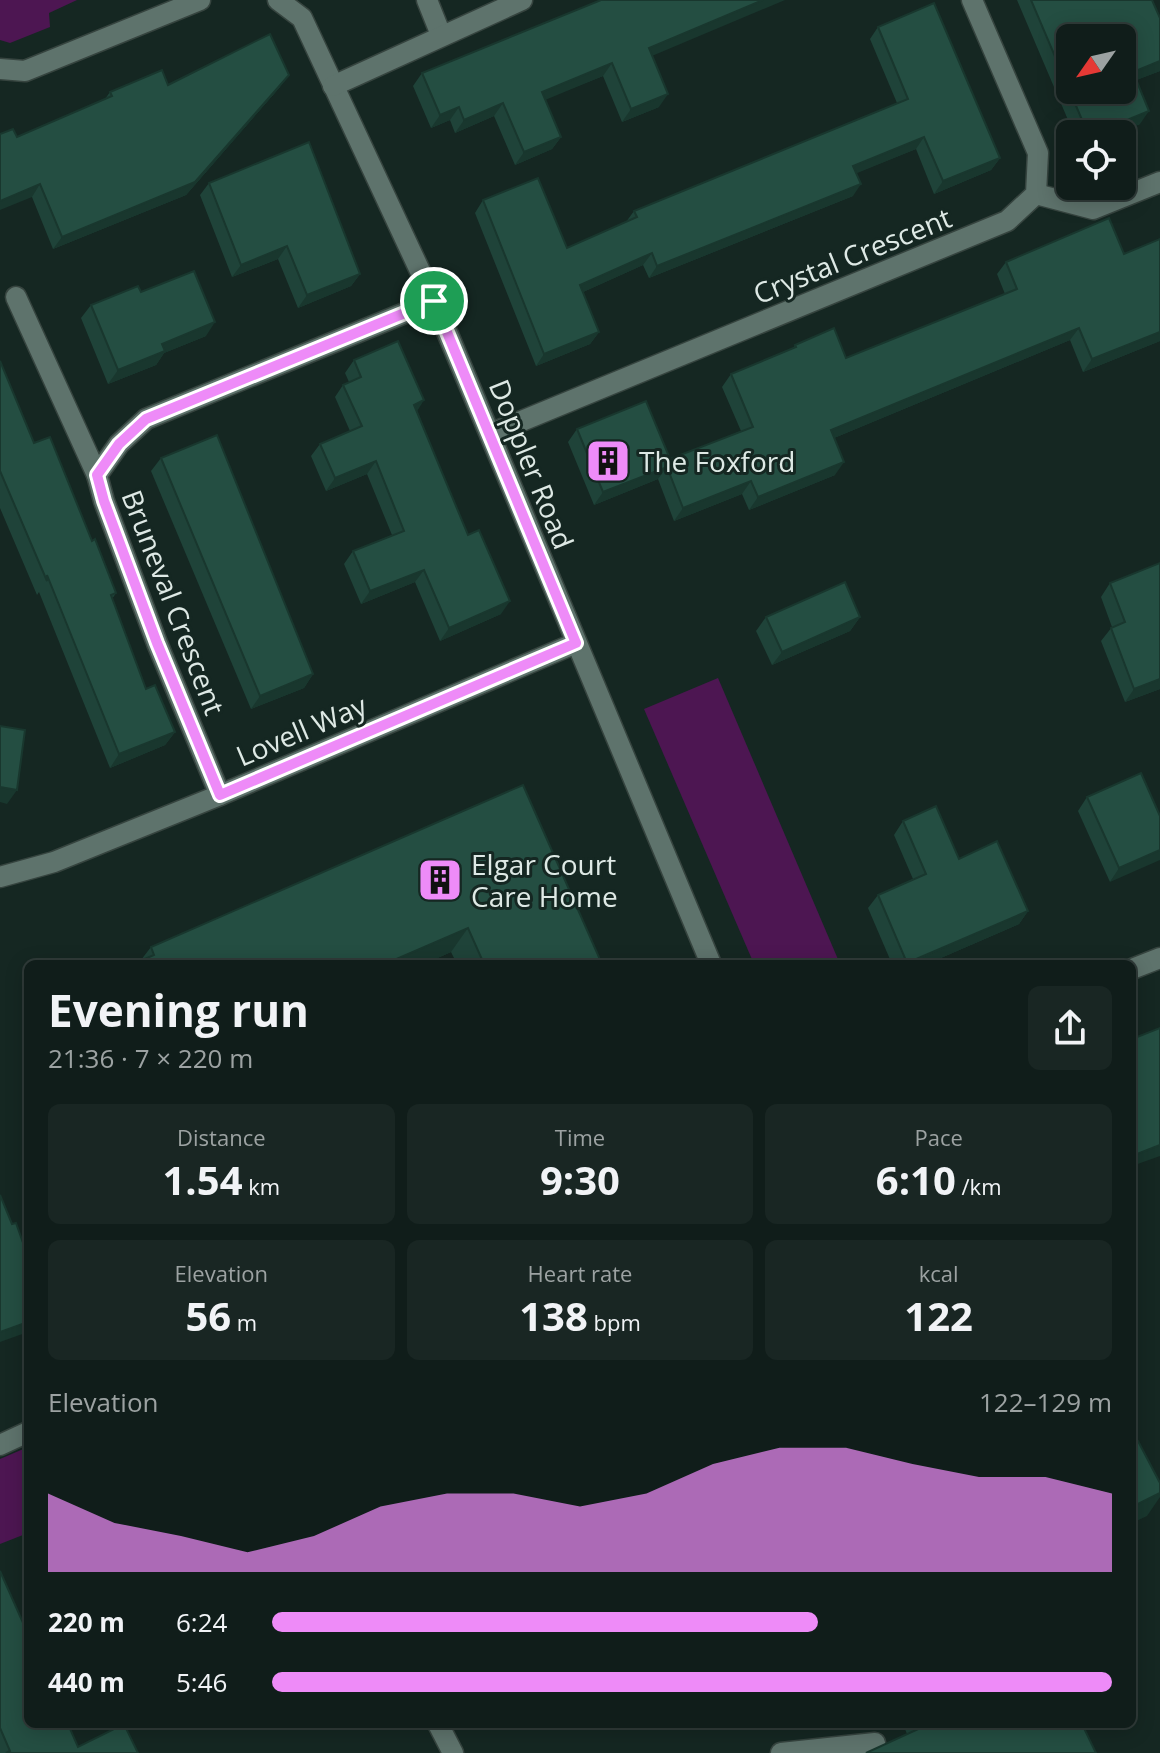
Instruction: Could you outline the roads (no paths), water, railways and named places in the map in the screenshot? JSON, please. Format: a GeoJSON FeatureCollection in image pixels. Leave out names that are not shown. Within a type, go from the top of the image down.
{"type":"FeatureCollection","features":[{"type":"Feature","properties":{"kind":"street"},"geometry":{"type":"LineString","coordinates":[[0,69],[25,71],[200,0]]}},
{"type":"Feature","properties":{"kind":"street","name":"Doppler Road"},"geometry":{"type":"LineString","coordinates":[[278,0],[302,18],[434,301],[709,960]]}},
{"type":"Feature","properties":{"kind":"street"},"geometry":{"type":"LineString","coordinates":[[427,0],[441,35]]}},
{"type":"Feature","properties":{"kind":"street"},"geometry":{"type":"LineString","coordinates":[[333,86],[522,0]]}},
{"type":"Feature","properties":{"kind":"street"},"geometry":{"type":"LineString","coordinates":[[972,0],[1038,153],[1036,194],[1093,209],[1160,182]]}},
{"type":"Feature","properties":{"kind":"street","name":"Crystal Crescent"},"geometry":{"type":"LineString","coordinates":[[490,434],[1007,221],[1036,194]]}},
{"type":"Feature","properties":{"kind":"street"},"geometry":{"type":"LineString","coordinates":[[16,297],[97,475]]}},
{"type":"Feature","properties":{"kind":"street","name":"Bruneval Crescent"},"geometry":{"type":"LineString","coordinates":[[220,795],[157,643],[97,475],[119,444],[146,419],[434,301]]}},
{"type":"Feature","properties":{"kind":"street","name":"Lovell Way"},"geometry":{"type":"LineString","coordinates":[[0,877],[54,862],[220,795],[576,643]]}},
{"type":"Feature","properties":{"kind":"street"},"geometry":{"type":"LineString","coordinates":[[1136,967],[1160,958]]}},
{"type":"Feature","properties":{"kind":"street"},"geometry":{"type":"LineString","coordinates":[[0,1445],[24,1434]]}},
{"type":"Feature","properties":{"kind":"street"},"geometry":{"type":"LineString","coordinates":[[440,1728],[453,1753]]}},
{"type":"Feature","properties":{"kind":"street"},"geometry":{"type":"LineString","coordinates":[[781,1753],[875,1743]]}},
{"type":"Feature","properties":{"kind":"place","name":"The Foxford"},"geometry":{"type":"Point","coordinates":[608,461]}},
{"type":"Feature","properties":{"kind":"place","name":"Elgar Court Care Home"},"geometry":{"type":"Point","coordinates":[440,880]}}]}
